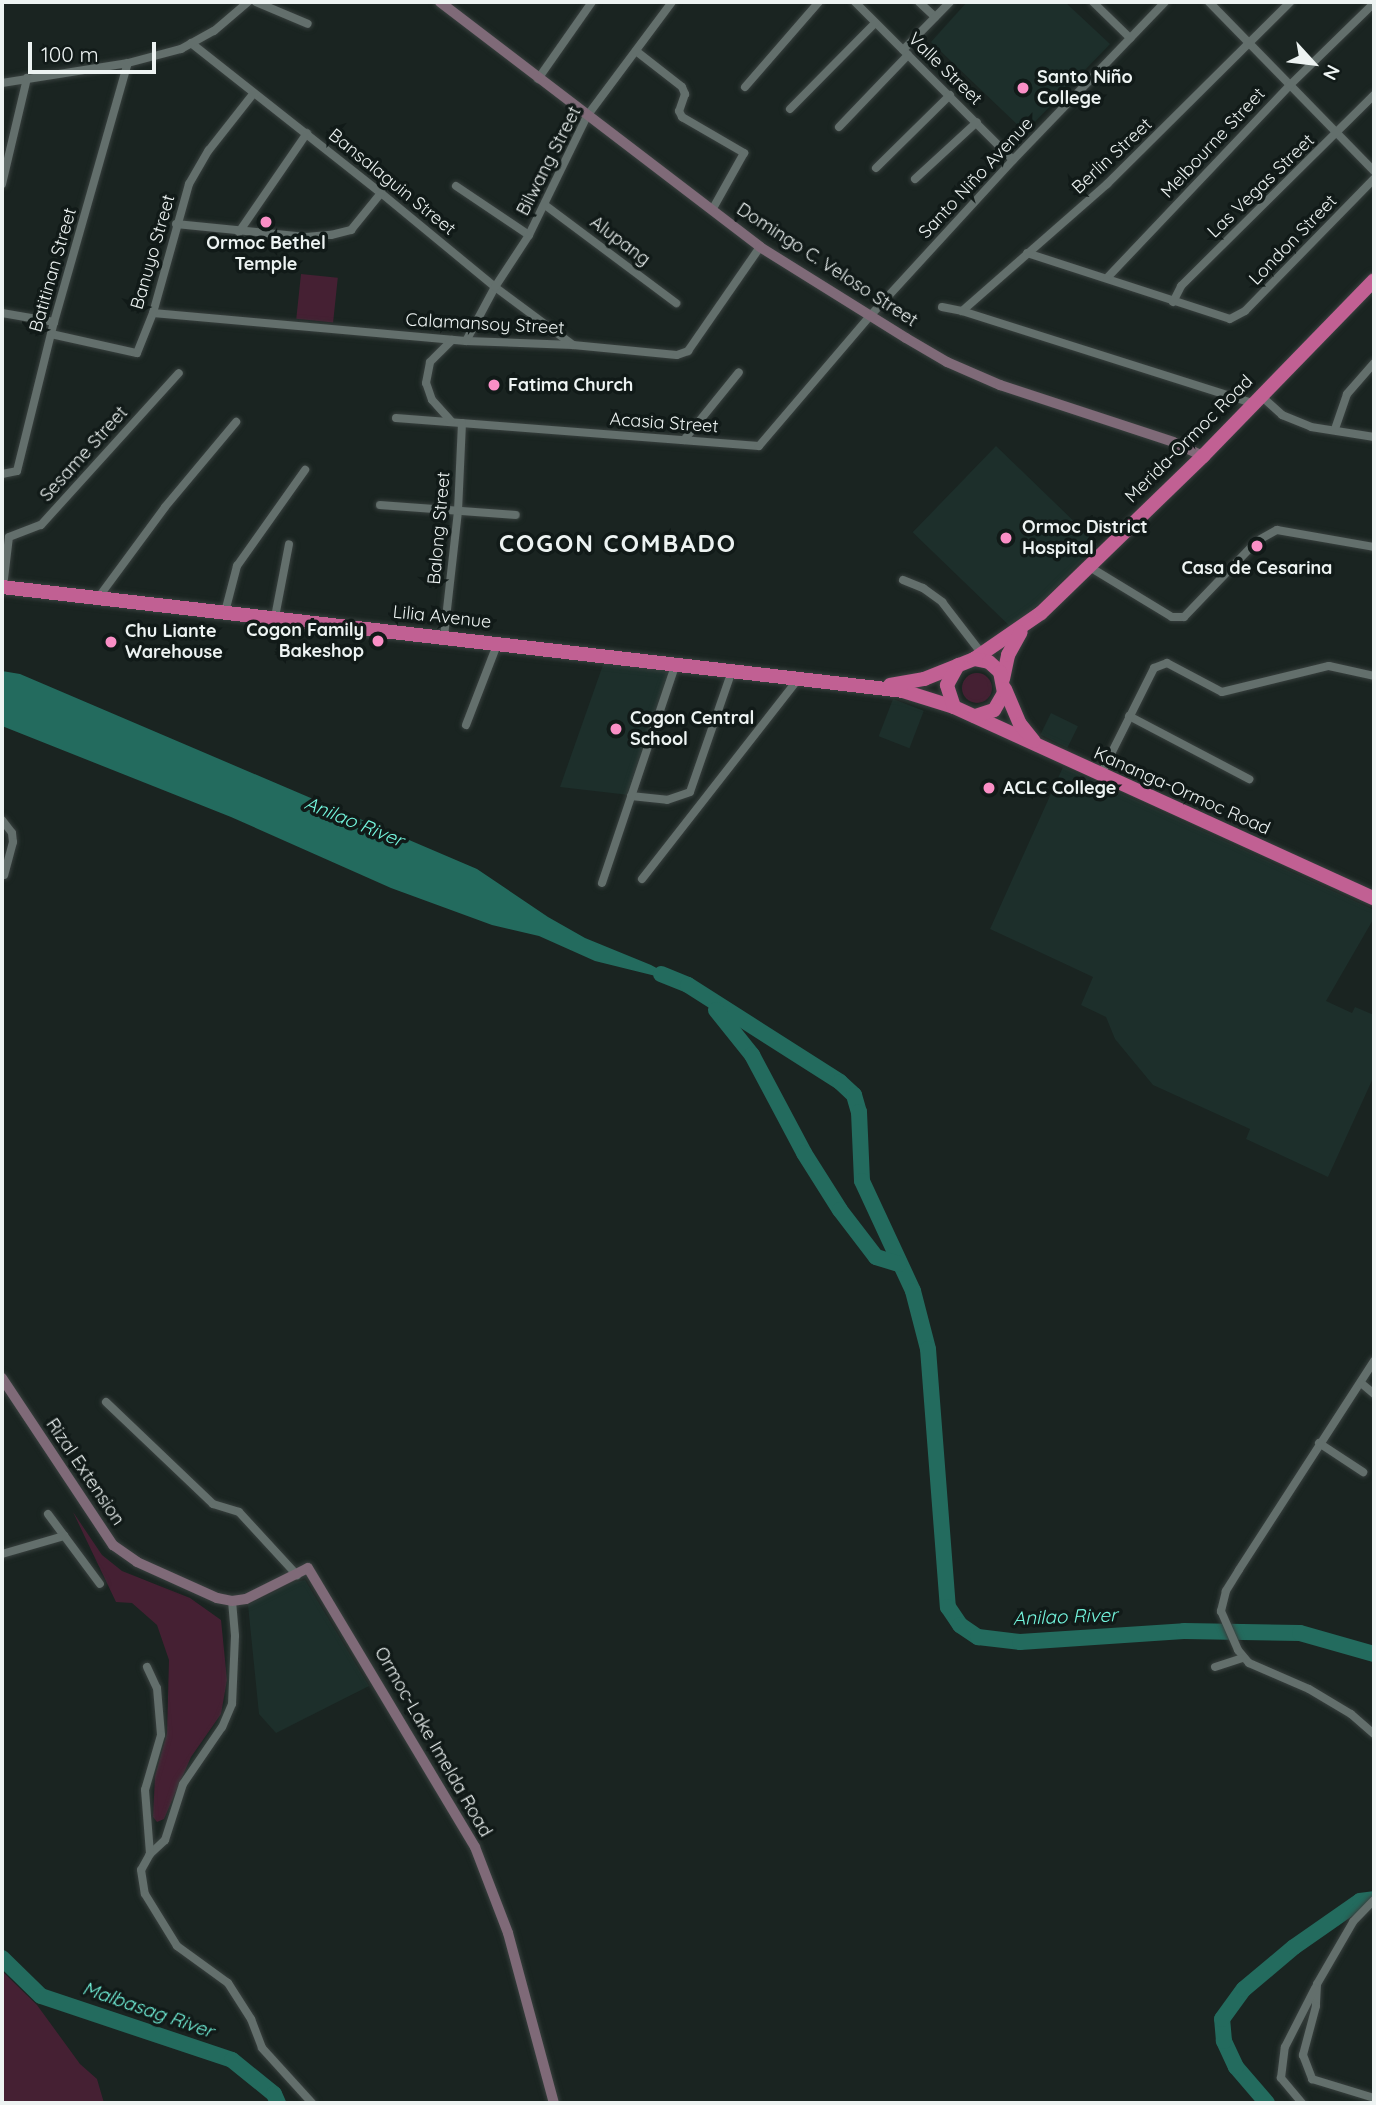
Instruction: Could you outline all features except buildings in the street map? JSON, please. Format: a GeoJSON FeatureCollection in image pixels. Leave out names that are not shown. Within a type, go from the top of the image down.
{"type":"FeatureCollection","features":[{"type":"Feature","properties":{"kind":"highway","name":"Merida-Ormoc Road"},"geometry":{"type":"LineString","coordinates":[[1004,682],[1011,647],[1029,623],[1203,456],[1374,280]]}},
{"type":"Feature","properties":{"kind":"highway","name":"Lilia Avenue"},"geometry":{"type":"LineString","coordinates":[[2,587],[879,686]]}},
{"type":"Feature","properties":{"kind":"highway","name":"Merida-Ormoc Road"},"geometry":{"type":"LineString","coordinates":[[978,657],[1029,623]]}},
{"type":"Feature","properties":{"kind":"highway"},"geometry":{"type":"LineString","coordinates":[[879,686],[924,679],[978,657],[995,666],[1020,724],[1038,745]]}},
{"type":"Feature","properties":{"kind":"highway"},"geometry":{"type":"LineString","coordinates":[[954,707],[947,685],[959,664]]}},
{"type":"Feature","properties":{"kind":"highway"},"geometry":{"type":"LineString","coordinates":[[879,686],[954,707],[975,716],[988,714],[999,705],[1004,682]]}},
{"type":"Feature","properties":{"kind":"highway","name":"Kananga-Ormoc Road"},"geometry":{"type":"LineString","coordinates":[[975,716],[1100,776],[1374,898]]}},
{"type":"Feature","properties":{"kind":"street"},"geometry":{"type":"LineString","coordinates":[[2,83],[128,63],[191,43],[232,18],[248,2]]}},
{"type":"Feature","properties":{"kind":"street"},"geometry":{"type":"LineString","coordinates":[[256,2],[308,24]]}},
{"type":"Feature","properties":{"kind":"street","name":"Domingo C. Veloso Street"},"geometry":{"type":"LineString","coordinates":[[440,2],[760,247],[947,362],[1000,385],[1173,442],[1203,456]]}},
{"type":"Feature","properties":{"kind":"street"},"geometry":{"type":"LineString","coordinates":[[538,79],[592,2]]}},
{"type":"Feature","properties":{"kind":"street","name":"Bilwang Street"},"geometry":{"type":"LineString","coordinates":[[466,341],[495,287],[529,235],[587,116],[672,2]]}},
{"type":"Feature","properties":{"kind":"street"},"geometry":{"type":"LineString","coordinates":[[746,87],[819,2]]}},
{"type":"Feature","properties":{"kind":"street","name":"Valle Street"},"geometry":{"type":"LineString","coordinates":[[855,2],[1013,160]]}},
{"type":"Feature","properties":{"kind":"street"},"geometry":{"type":"LineString","coordinates":[[919,2],[935,18]]}},
{"type":"Feature","properties":{"kind":"street"},"geometry":{"type":"LineString","coordinates":[[839,127],[950,2]]}},
{"type":"Feature","properties":{"kind":"street"},"geometry":{"type":"LineString","coordinates":[[1093,2],[1130,38]]}},
{"type":"Feature","properties":{"kind":"street"},"geometry":{"type":"LineString","coordinates":[[1209,2],[1374,171]]}},
{"type":"Feature","properties":{"kind":"street","name":"Berlin Street"},"geometry":{"type":"LineString","coordinates":[[962,311],[1107,184],[1290,2]]}},
{"type":"Feature","properties":{"kind":"street","name":"Santo Niño Avenue"},"geometry":{"type":"LineString","coordinates":[[870,316],[1161,3]]}},
{"type":"Feature","properties":{"kind":"street","name":"Melbourne Street"},"geometry":{"type":"LineString","coordinates":[[1107,278],[1290,85],[1374,3]]}},
{"type":"Feature","properties":{"kind":"street"},"geometry":{"type":"LineString","coordinates":[[790,108],[875,23]]}},
{"type":"Feature","properties":{"kind":"street","name":"Bansalaguin Street"},"geometry":{"type":"LineString","coordinates":[[191,43],[253,94],[307,133],[495,287],[573,345]]}},
{"type":"Feature","properties":{"kind":"street"},"geometry":{"type":"LineString","coordinates":[[636,51],[682,87],[685,94],[680,111],[682,117],[744,152],[712,210]]}},
{"type":"Feature","properties":{"kind":"street","name":"Batitinan Street"},"geometry":{"type":"LineString","coordinates":[[2,474],[17,471],[54,322],[128,63]]}},
{"type":"Feature","properties":{"kind":"street"},"geometry":{"type":"LineString","coordinates":[[2,184],[27,78]]}},
{"type":"Feature","properties":{"kind":"street","name":"Banuyo Street"},"geometry":{"type":"LineString","coordinates":[[51,334],[137,353],[153,313],[189,184],[209,150],[253,94]]}},
{"type":"Feature","properties":{"kind":"street"},"geometry":{"type":"LineString","coordinates":[[876,167],[950,95]]}},
{"type":"Feature","properties":{"kind":"street","name":"Las Vegas Street"},"geometry":{"type":"LineString","coordinates":[[1173,302],[1181,286],[1374,95]]}},
{"type":"Feature","properties":{"kind":"street"},"geometry":{"type":"LineString","coordinates":[[915,179],[977,122]]}},
{"type":"Feature","properties":{"kind":"street"},"geometry":{"type":"LineString","coordinates":[[239,232],[307,133]]}},
{"type":"Feature","properties":{"kind":"street","name":"London Street"},"geometry":{"type":"LineString","coordinates":[[1173,302],[1230,319],[1245,311],[1374,179]]}},
{"type":"Feature","properties":{"kind":"street"},"geometry":{"type":"LineString","coordinates":[[456,186],[529,235]]}},
{"type":"Feature","properties":{"kind":"street"},"geometry":{"type":"LineString","coordinates":[[176,224],[306,237],[351,230],[381,193]]}},
{"type":"Feature","properties":{"kind":"street","name":"Alupang"},"geometry":{"type":"LineString","coordinates":[[545,205],[677,303]]}},
{"type":"Feature","properties":{"kind":"street","name":"Calamansoy Street"},"geometry":{"type":"LineString","coordinates":[[153,313],[452,340],[573,345],[677,355],[688,351],[760,247]]}},
{"type":"Feature","properties":{"kind":"street"},"geometry":{"type":"LineString","coordinates":[[1027,253],[1173,302]]}},
{"type":"Feature","properties":{"kind":"street"},"geometry":{"type":"LineString","coordinates":[[942,307],[1256,399],[1282,415],[1311,427],[1374,437]]}},
{"type":"Feature","properties":{"kind":"street"},"geometry":{"type":"LineString","coordinates":[[2,313],[54,322]]}},
{"type":"Feature","properties":{"kind":"street","name":"Acasia Street"},"geometry":{"type":"LineString","coordinates":[[396,418],[759,446],[870,316]]}},
{"type":"Feature","properties":{"kind":"street"},"geometry":{"type":"LineString","coordinates":[[451,422],[432,400],[426,383],[430,362],[452,340]]}},
{"type":"Feature","properties":{"kind":"street"},"geometry":{"type":"LineString","coordinates":[[1335,429],[1347,394],[1374,363]]}},
{"type":"Feature","properties":{"kind":"street"},"geometry":{"type":"LineString","coordinates":[[684,440],[739,372]]}},
{"type":"Feature","properties":{"kind":"street","name":"Sesame Street"},"geometry":{"type":"LineString","coordinates":[[2,587],[9,537],[41,525],[179,373]]}},
{"type":"Feature","properties":{"kind":"street"},"geometry":{"type":"LineString","coordinates":[[98,597],[165,507],[236,422]]}},
{"type":"Feature","properties":{"kind":"street","name":"Balong Street"},"geometry":{"type":"LineString","coordinates":[[444,636],[458,511],[463,423]]}},
{"type":"Feature","properties":{"kind":"street"},"geometry":{"type":"LineString","coordinates":[[225,612],[237,566],[305,470]]}},
{"type":"Feature","properties":{"kind":"street"},"geometry":{"type":"LineString","coordinates":[[380,505],[516,515]]}},
{"type":"Feature","properties":{"kind":"street"},"geometry":{"type":"LineString","coordinates":[[1088,566],[1172,617],[1184,617],[1257,541],[1277,530],[1374,547]]}},
{"type":"Feature","properties":{"kind":"street"},"geometry":{"type":"LineString","coordinates":[[275,617],[289,544]]}},
{"type":"Feature","properties":{"kind":"street"},"geometry":{"type":"LineString","coordinates":[[903,580],[922,587],[942,602],[978,657]]}},
{"type":"Feature","properties":{"kind":"street"},"geometry":{"type":"LineString","coordinates":[[466,725],[498,642]]}},
{"type":"Feature","properties":{"kind":"street"},"geometry":{"type":"LineString","coordinates":[[602,883],[676,663]]}},
{"type":"Feature","properties":{"kind":"street"},"geometry":{"type":"LineString","coordinates":[[1100,776],[1154,668],[1167,663],[1222,692],[1329,666],[1374,676]]}},
{"type":"Feature","properties":{"kind":"street"},"geometry":{"type":"LineString","coordinates":[[631,796],[667,800],[682,797],[695,786],[732,671]]}},
{"type":"Feature","properties":{"kind":"street"},"geometry":{"type":"LineString","coordinates":[[642,879],[800,678]]}},
{"type":"Feature","properties":{"kind":"street"},"geometry":{"type":"LineString","coordinates":[[1129,716],[1249,779]]}},
{"type":"Feature","properties":{"kind":"street"},"geometry":{"type":"LineString","coordinates":[[2,820],[12,832],[13,842],[4,875]]}},
{"type":"Feature","properties":{"kind":"street"},"geometry":{"type":"LineString","coordinates":[[1374,1360],[1239,1570],[1222,1603],[1223,1618],[1243,1658],[1309,1689],[1351,1714],[1374,1734]]}},
{"type":"Feature","properties":{"kind":"street","name":"Rizal Extension"},"geometry":{"type":"LineString","coordinates":[[2,1378],[113,1545],[137,1562],[217,1598],[232,1601]]}},
{"type":"Feature","properties":{"kind":"street"},"geometry":{"type":"LineString","coordinates":[[1361,1383],[1374,1394]]}},
{"type":"Feature","properties":{"kind":"street"},"geometry":{"type":"LineString","coordinates":[[106,1402],[213,1504],[239,1512],[297,1575],[246,1599],[232,1601],[235,1636],[232,1704],[222,1727],[183,1784],[165,1840],[150,1854],[141,1870],[145,1895],[177,1945],[228,1983],[251,2019],[262,2048],[312,2103]]}},
{"type":"Feature","properties":{"kind":"street"},"geometry":{"type":"LineString","coordinates":[[1319,1443],[1363,1472]]}},
{"type":"Feature","properties":{"kind":"street"},"geometry":{"type":"LineString","coordinates":[[48,1514],[100,1584]]}},
{"type":"Feature","properties":{"kind":"street"},"geometry":{"type":"LineString","coordinates":[[2,1554],[64,1536]]}},
{"type":"Feature","properties":{"kind":"street","name":"Ormoc-Lake Imelda Road"},"geometry":{"type":"LineString","coordinates":[[297,1575],[308,1568],[475,1847],[508,1933],[554,2103]]}},
{"type":"Feature","properties":{"kind":"street"},"geometry":{"type":"LineString","coordinates":[[1214,1667],[1243,1658]]}},
{"type":"Feature","properties":{"kind":"street"},"geometry":{"type":"LineString","coordinates":[[147,1667],[157,1688],[161,1735],[145,1790],[150,1854]]}},
{"type":"Feature","properties":{"kind":"street"},"geometry":{"type":"LineString","coordinates":[[1302,2103],[1281,2078],[1285,2047],[1353,1922],[1370,1909],[1374,1900]]}},
{"type":"Feature","properties":{"kind":"street"},"geometry":{"type":"LineString","coordinates":[[1317,1984],[1316,2006],[1303,2055],[1312,2079],[1374,2098]]}},
{"type":"Feature","properties":{"kind":"shaded area","name":"Santo Niño College"},"geometry":{"type":"Polygon","coordinates":[[[967,2],[1065,2],[1110,44],[1025,132],[931,42],[967,2]]]}},
{"type":"Feature","properties":{"kind":"shaded area"},"geometry":{"type":"Polygon","coordinates":[[[301,274],[338,278],[333,323],[296,319],[301,274]]]}},
{"type":"Feature","properties":{"kind":"shaded area","name":"Ormoc District Hospital"},"geometry":{"type":"Polygon","coordinates":[[[996,446],[1097,544],[1014,630],[913,532],[996,446]]]}},
{"type":"Feature","properties":{"kind":"shaded area","name":"Cogon Central School"},"geometry":{"type":"Polygon","coordinates":[[[604,662],[671,670],[629,795],[560,787],[604,662]]]}},
{"type":"Feature","properties":{"kind":"shaded area"},"geometry":{"type":"Polygon","coordinates":[[[977,673],[988,677],[992,688],[988,699],[977,703],[966,699],[962,688],[966,677],[977,673]]]}},
{"type":"Feature","properties":{"kind":"shaded area"},"geometry":{"type":"Polygon","coordinates":[[[893,699],[924,711],[909,748],[879,736],[893,699]]]}},
{"type":"Feature","properties":{"kind":"shaded area"},"geometry":{"type":"Polygon","coordinates":[[[1051,713],[1078,726],[1067,748],[1040,735],[1051,713]]]}},
{"type":"Feature","properties":{"kind":"shaded area"},"geometry":{"type":"Polygon","coordinates":[[[1063,767],[1374,910],[1374,918],[1326,1001],[1352,1013],[1355,1007],[1374,1015],[1374,1076],[1328,1177],[1246,1139],[1250,1129],[1153,1085],[1115,1039],[1106,1017],[1081,1005],[1093,977],[990,929],[1063,767]]]}},
{"type":"Feature","properties":{"kind":"shaded area"},"geometry":{"type":"Polygon","coordinates":[[[73,1512],[102,1555],[122,1571],[190,1598],[221,1620],[227,1680],[221,1714],[191,1757],[164,1819],[157,1822],[153,1817],[155,1776],[167,1733],[169,1660],[157,1625],[132,1603],[116,1602],[73,1512]]]}},
{"type":"Feature","properties":{"kind":"shaded area"},"geometry":{"type":"Polygon","coordinates":[[[305,1580],[369,1686],[276,1733],[259,1714],[248,1605],[295,1582],[305,1580]]]}},
{"type":"Feature","properties":{"kind":"shaded area"},"geometry":{"type":"Polygon","coordinates":[[[2,1971],[37,2005],[80,2064],[97,2079],[104,2103],[2,2103],[2,1971]]]}},
{"type":"Feature","properties":{"kind":"water"},"geometry":{"type":"Polygon","coordinates":[[[2,671],[20,674],[477,869],[548,917],[585,938],[651,965],[684,983],[595,961],[539,936],[492,925],[391,888],[231,817],[2,726],[2,671]]]}},
{"type":"Feature","properties":{"kind":"waterway","name":"Anilao River"},"geometry":{"type":"LineString","coordinates":[[661,974],[688,985],[840,1082],[854,1095],[859,1112],[862,1181],[913,1291],[928,1349],[948,1607],[960,1625],[978,1637],[1020,1642],[1184,1631],[1300,1633],[1374,1654]]}},
{"type":"Feature","properties":{"kind":"waterway","name":"Anilao River"},"geometry":{"type":"LineString","coordinates":[[716,1010],[752,1055],[804,1153],[840,1210],[876,1257],[899,1264]]}},
{"type":"Feature","properties":{"kind":"waterway"},"geometry":{"type":"LineString","coordinates":[[1267,2103],[1236,2067],[1224,2041],[1222,2019],[1244,1989],[1294,1947],[1360,1901],[1374,1899]]}},
{"type":"Feature","properties":{"kind":"waterway","name":"Malbasag River"},"geometry":{"type":"LineString","coordinates":[[2,1958],[41,1996],[232,2060],[274,2094],[278,2103]]}},
{"type":"Feature","properties":{"kind":"place","name":"Santo Niño College"},"geometry":{"type":"Point","coordinates":[1023,88]}},
{"type":"Feature","properties":{"kind":"place","name":"Ormoc Bethel Temple"},"geometry":{"type":"Point","coordinates":[266,222]}},
{"type":"Feature","properties":{"kind":"place","name":"Fatima Church"},"geometry":{"type":"Point","coordinates":[494,385]}},
{"type":"Feature","properties":{"kind":"place","name":"Ormoc District Hospital"},"geometry":{"type":"Point","coordinates":[1006,538]}},
{"type":"Feature","properties":{"kind":"place","name":"Casa de Cesarina"},"geometry":{"type":"Point","coordinates":[1257,546]}},
{"type":"Feature","properties":{"kind":"place","name":"Cogon Family Bakeshop"},"geometry":{"type":"Point","coordinates":[378,641]}},
{"type":"Feature","properties":{"kind":"place","name":"Chu Liante Warehouse"},"geometry":{"type":"Point","coordinates":[111,642]}},
{"type":"Feature","properties":{"kind":"place","name":"Cogon Central School"},"geometry":{"type":"Point","coordinates":[616,729]}},
{"type":"Feature","properties":{"kind":"place","name":"ACLC College"},"geometry":{"type":"Point","coordinates":[989,788]}},
{"type":"Feature","properties":{"kind":"district","name":"COGON COMBADO"},"geometry":{"type":"Point","coordinates":[618,544]}}]}
